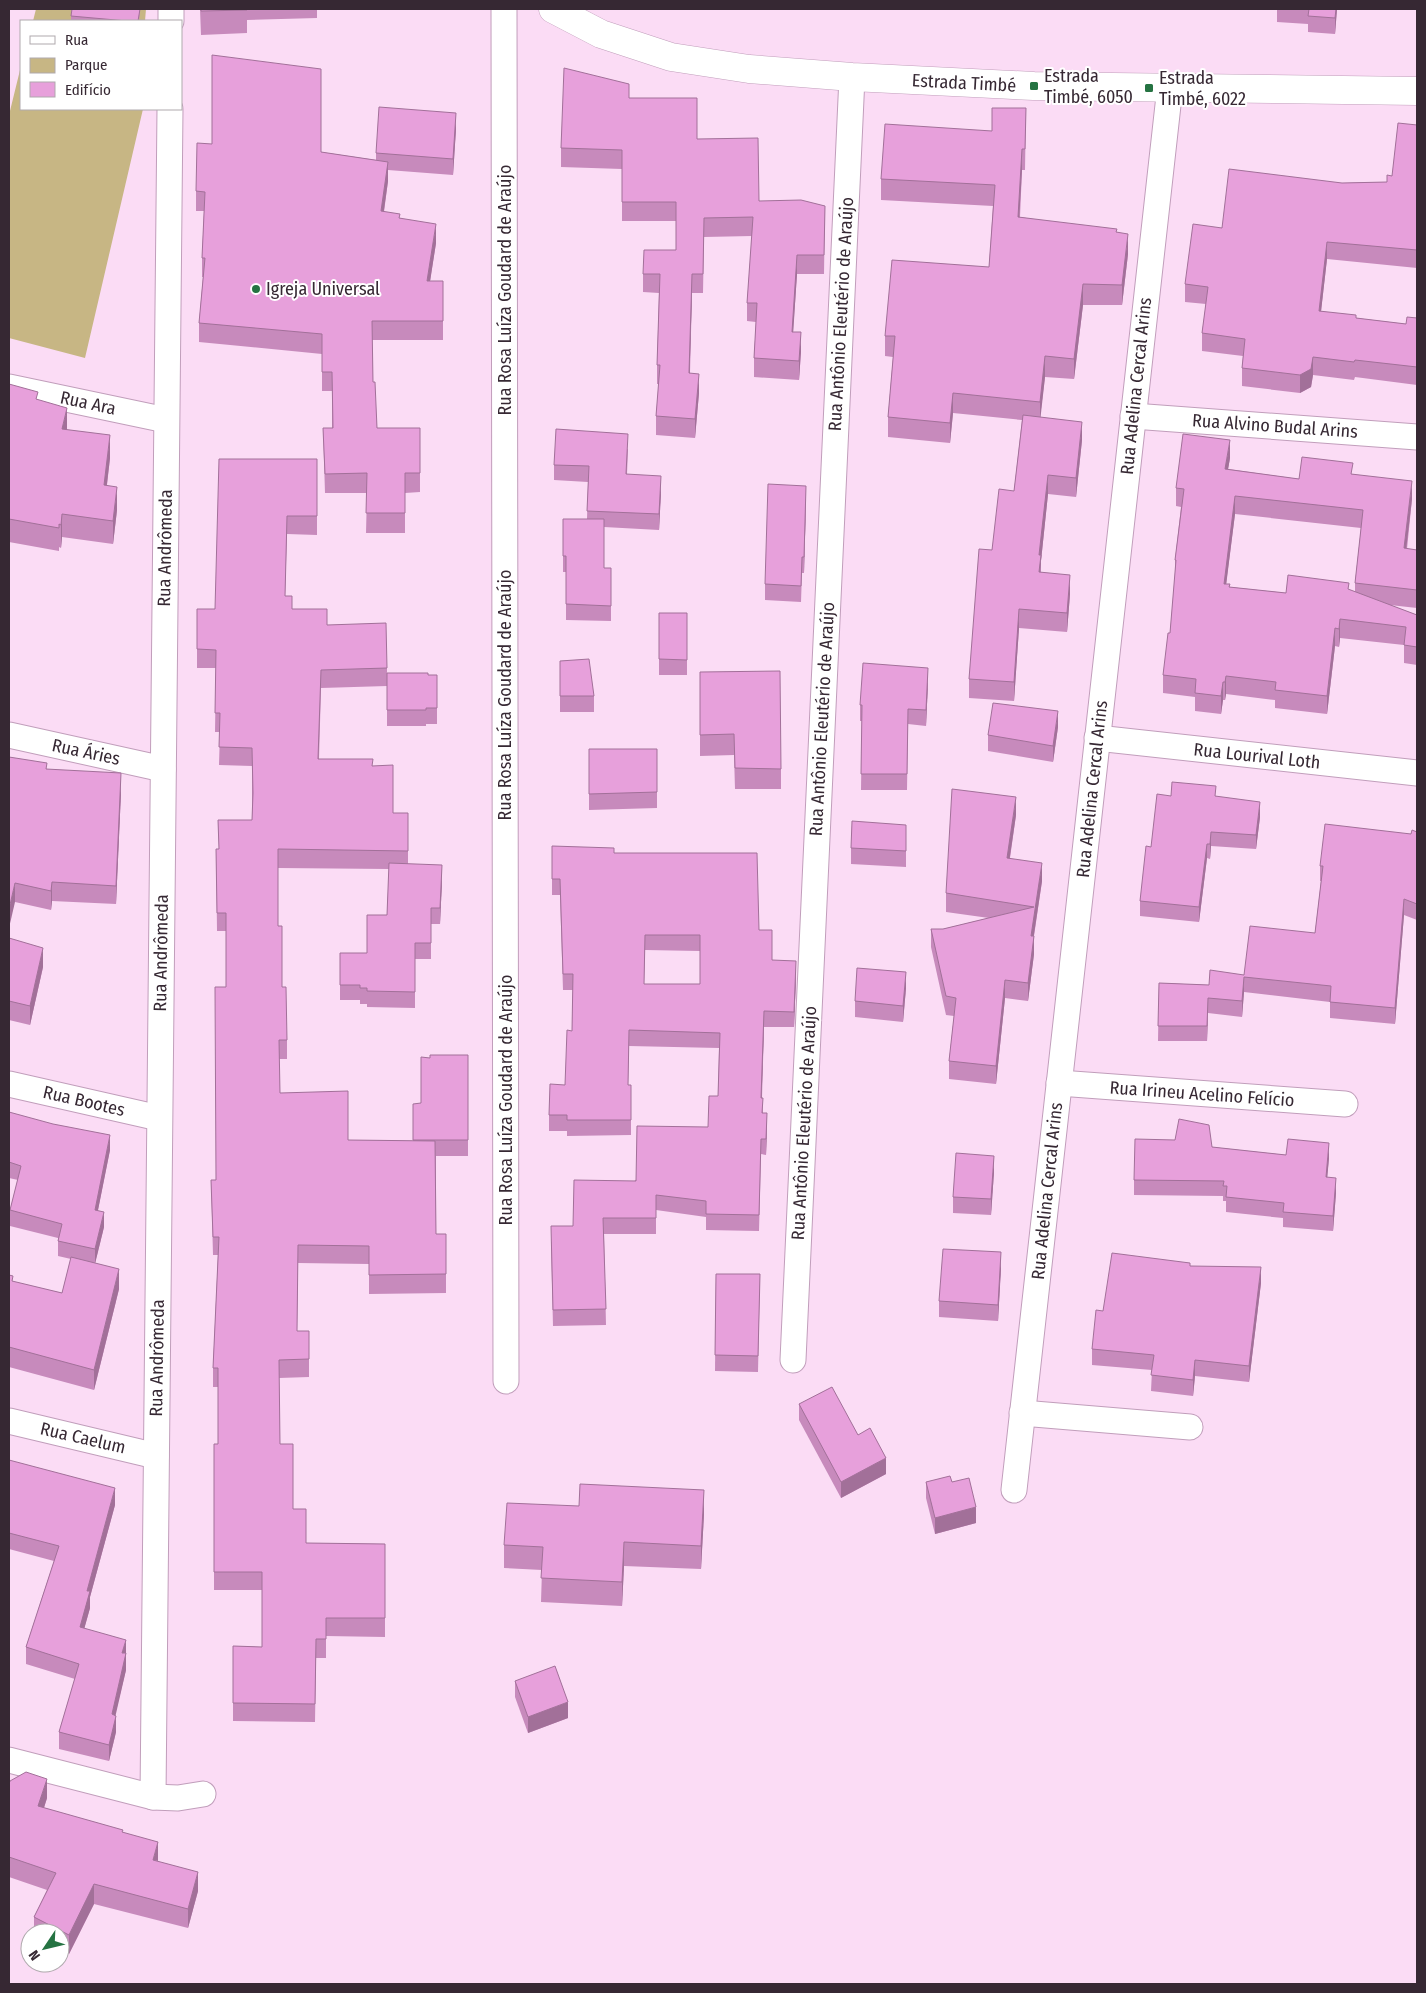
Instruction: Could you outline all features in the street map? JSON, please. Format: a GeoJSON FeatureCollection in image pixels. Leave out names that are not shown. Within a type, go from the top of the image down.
{"type":"FeatureCollection","features":[{"type":"Feature","properties":{"kind":"main road","name":"Estrada Timbé"},"geometry":{"type":"LineString","coordinates":[[553,9],[601,34],[670,57],[749,69],[852,77],[1034,86],[1417,91]]}},
{"type":"Feature","properties":{"kind":"street","name":"Rua Rosa Luíza Goudard de Araújo"},"geometry":{"type":"LineString","coordinates":[[504,9],[506,1381]]}},
{"type":"Feature","properties":{"kind":"street","name":"Rua Antônio Eleutério de Araújo"},"geometry":{"type":"LineString","coordinates":[[793,1360],[852,77]]}},
{"type":"Feature","properties":{"kind":"street","name":"Rua Adelina Cercal Arins"},"geometry":{"type":"LineString","coordinates":[[1014,1490],[1170,88]]}},
{"type":"Feature","properties":{"kind":"street","name":"Rua Andrômeda"},"geometry":{"type":"LineString","coordinates":[[153,1797],[170,110]]}},
{"type":"Feature","properties":{"kind":"street","name":"Rua Ara"},"geometry":{"type":"LineString","coordinates":[[9,387],[166,420]]}},
{"type":"Feature","properties":{"kind":"street","name":"Rua Alvino Budal Arins"},"geometry":{"type":"LineString","coordinates":[[1133,416],[1417,437]]}},
{"type":"Feature","properties":{"kind":"street","name":"Rua Áries"},"geometry":{"type":"LineString","coordinates":[[9,735],[163,769]]}},
{"type":"Feature","properties":{"kind":"street","name":"Rua Lourival Loth"},"geometry":{"type":"LineString","coordinates":[[1097,738],[1417,773]]}},
{"type":"Feature","properties":{"kind":"street","name":"Rua Bootes"},"geometry":{"type":"LineString","coordinates":[[9,1084],[160,1118]]}},
{"type":"Feature","properties":{"kind":"street","name":"Rua Irineu Acelino Felício"},"geometry":{"type":"LineString","coordinates":[[1059,1084],[1345,1104]]}},
{"type":"Feature","properties":{"kind":"street"},"geometry":{"type":"LineString","coordinates":[[1022,1413],[1190,1428]]}},
{"type":"Feature","properties":{"kind":"street","name":"Rua Caelum"},"geometry":{"type":"LineString","coordinates":[[9,1421],[156,1456]]}},
{"type":"Feature","properties":{"kind":"street"},"geometry":{"type":"LineString","coordinates":[[9,1760],[153,1797],[178,1798],[203,1794]]}},
{"type":"Feature","properties":{"kind":"green space"},"geometry":{"type":"Polygon","coordinates":[[[36,9],[146,9],[145,20],[33,20],[36,9]]]}},
{"type":"Feature","properties":{"kind":"green space"},"geometry":{"type":"Polygon","coordinates":[[[20,70],[20,110],[143,110],[85,358],[9,338],[9,115],[20,70]]]}},
{"type":"Feature","properties":{"kind":"building"},"geometry":{"type":"Polygon","coordinates":[[[72,9],[140,9],[138,20],[71,16],[72,9]]]}},
{"type":"Feature","properties":{"kind":"building"},"geometry":{"type":"Polygon","coordinates":[[[201,9],[247,9],[247,10],[201,11],[201,9]]]}},
{"type":"Feature","properties":{"kind":"building"},"geometry":{"type":"Polygon","coordinates":[[[1309,9],[1336,9],[1335,18],[1308,16],[1309,9]]]}},
{"type":"Feature","properties":{"kind":"building"},"geometry":{"type":"Polygon","coordinates":[[[212,55],[321,69],[321,152],[388,162],[381,211],[400,214],[399,218],[436,224],[427,281],[443,281],[443,321],[372,321],[373,382],[375,382],[377,428],[420,428],[420,473],[405,473],[405,513],[366,513],[367,473],[325,474],[323,428],[333,428],[332,372],[322,372],[322,334],[199,323],[205,258],[202,258],[205,192],[196,191],[197,143],[212,144],[212,55]]]}},
{"type":"Feature","properties":{"kind":"building"},"geometry":{"type":"Polygon","coordinates":[[[564,68],[629,84],[629,98],[697,98],[697,139],[758,138],[759,201],[801,200],[825,206],[824,255],[797,255],[792,332],[801,332],[799,361],[754,358],[757,303],[747,303],[753,217],[704,218],[703,274],[692,274],[689,373],[699,374],[695,419],[656,416],[660,365],[657,365],[660,274],[643,274],[644,250],[676,250],[676,202],[622,202],[622,150],[561,148],[564,68]]]}},
{"type":"Feature","properties":{"kind":"building"},"geometry":{"type":"Polygon","coordinates":[[[379,107],[456,113],[453,159],[376,153],[379,107]]]}},
{"type":"Feature","properties":{"kind":"building"},"geometry":{"type":"Polygon","coordinates":[[[992,108],[1026,108],[1025,149],[1022,149],[1018,217],[1117,229],[1116,232],[1128,234],[1122,285],[1083,284],[1074,359],[1045,356],[1040,402],[953,393],[950,423],[888,417],[895,336],[885,336],[892,260],[989,267],[995,185],[881,179],[885,124],[992,131],[992,108]]]}},
{"type":"Feature","properties":{"kind":"building"},"geometry":{"type":"Polygon","coordinates":[[[1398,123],[1417,125],[1417,250],[1327,242],[1319,311],[1356,315],[1356,318],[1406,324],[1407,317],[1417,318],[1417,367],[1313,357],[1311,369],[1300,375],[1242,368],[1245,339],[1202,333],[1208,287],[1185,284],[1193,224],[1222,228],[1229,169],[1342,183],[1387,182],[1387,175],[1392,176],[1398,123]]]}},
{"type":"Feature","properties":{"kind":"building"},"geometry":{"type":"Polygon","coordinates":[[[9,384],[38,392],[36,399],[67,408],[62,429],[110,435],[104,485],[117,487],[113,521],[62,514],[59,528],[9,519],[9,384]]]}},
{"type":"Feature","properties":{"kind":"building"},"geometry":{"type":"Polygon","coordinates":[[[1023,415],[1082,422],[1076,478],[1048,475],[1039,555],[1041,555],[1039,572],[1070,575],[1067,613],[1019,609],[1014,682],[969,679],[979,549],[992,550],[999,489],[1014,491],[1023,415]]]}},
{"type":"Feature","properties":{"kind":"building"},"geometry":{"type":"Polygon","coordinates":[[[556,429],[628,434],[626,474],[661,476],[659,514],[587,511],[589,466],[554,465],[556,429]]]}},
{"type":"Feature","properties":{"kind":"building"},"geometry":{"type":"Polygon","coordinates":[[[1183,434],[1230,440],[1225,469],[1299,479],[1302,457],[1353,463],[1351,474],[1412,481],[1404,548],[1417,550],[1417,590],[1355,583],[1363,510],[1235,496],[1224,584],[1230,584],[1229,587],[1286,593],[1288,575],[1349,583],[1348,589],[1417,615],[1417,647],[1404,645],[1406,627],[1340,619],[1339,629],[1335,628],[1327,696],[1275,690],[1276,682],[1226,676],[1221,696],[1195,693],[1196,679],[1163,675],[1168,633],[1170,633],[1175,560],[1184,489],[1176,488],[1183,434]]]}},
{"type":"Feature","properties":{"kind":"building"},"geometry":{"type":"Polygon","coordinates":[[[219,459],[317,459],[317,516],[287,516],[285,596],[292,596],[292,609],[327,609],[327,625],[386,623],[387,668],[321,670],[318,759],[373,759],[372,766],[393,765],[393,813],[408,813],[408,851],[278,849],[278,926],[282,926],[282,987],[286,987],[287,1040],[279,1040],[280,1093],[348,1091],[348,1140],[435,1141],[436,1234],[446,1234],[446,1274],[369,1275],[369,1246],[298,1245],[297,1331],[309,1331],[309,1359],[279,1360],[280,1444],[293,1444],[293,1509],[306,1509],[306,1543],[385,1544],[385,1618],[326,1618],[326,1639],[316,1639],[315,1704],[233,1703],[233,1646],[262,1647],[262,1572],[214,1572],[214,1444],[218,1444],[218,1368],[213,1368],[219,1237],[213,1237],[211,1180],[216,1180],[215,987],[226,987],[226,913],[217,913],[216,849],[219,849],[218,820],[252,820],[253,793],[252,748],[219,747],[220,713],[215,713],[216,650],[197,649],[197,609],[215,609],[219,459]]]}},
{"type":"Feature","properties":{"kind":"building"},"geometry":{"type":"Polygon","coordinates":[[[768,484],[806,486],[804,557],[802,557],[801,586],[765,584],[768,484]]]}},
{"type":"Feature","properties":{"kind":"building"},"geometry":{"type":"Polygon","coordinates":[[[563,519],[604,519],[604,568],[611,568],[611,606],[566,604],[566,556],[563,556],[563,519]]]}},
{"type":"Feature","properties":{"kind":"building"},"geometry":{"type":"Polygon","coordinates":[[[659,613],[687,613],[687,660],[659,659],[659,613]]]}},
{"type":"Feature","properties":{"kind":"building"},"geometry":{"type":"Polygon","coordinates":[[[589,659],[594,696],[560,696],[560,661],[589,659]]]}},
{"type":"Feature","properties":{"kind":"building"},"geometry":{"type":"Polygon","coordinates":[[[863,663],[928,668],[926,710],[908,709],[907,774],[861,774],[862,705],[860,705],[863,663]]]}},
{"type":"Feature","properties":{"kind":"building"},"geometry":{"type":"Polygon","coordinates":[[[780,671],[781,769],[735,768],[734,734],[700,735],[700,672],[780,671]]]}},
{"type":"Feature","properties":{"kind":"building"},"geometry":{"type":"Polygon","coordinates":[[[387,673],[428,673],[428,675],[437,675],[437,708],[426,708],[426,710],[387,710],[387,673]]]}},
{"type":"Feature","properties":{"kind":"building"},"geometry":{"type":"Polygon","coordinates":[[[993,703],[1058,711],[1053,746],[988,735],[993,703]]]}},
{"type":"Feature","properties":{"kind":"building"},"geometry":{"type":"Polygon","coordinates":[[[589,749],[657,749],[657,792],[589,794],[589,749]]]}},
{"type":"Feature","properties":{"kind":"building"},"geometry":{"type":"Polygon","coordinates":[[[9,757],[47,763],[46,769],[121,773],[116,886],[52,882],[51,891],[15,883],[9,909],[9,757]]]}},
{"type":"Feature","properties":{"kind":"building"},"geometry":{"type":"Polygon","coordinates":[[[1172,782],[1216,786],[1215,796],[1260,802],[1256,835],[1211,832],[1210,844],[1207,844],[1199,907],[1140,901],[1146,846],[1151,847],[1157,794],[1171,796],[1172,782]]]}},
{"type":"Feature","properties":{"kind":"building"},"geometry":{"type":"Polygon","coordinates":[[[952,789],[1016,797],[1007,858],[1042,863],[1031,936],[1034,936],[1028,983],[1005,980],[996,1066],[949,1061],[956,998],[946,996],[931,929],[943,929],[1034,907],[946,893],[952,789]]]}},
{"type":"Feature","properties":{"kind":"building"},"geometry":{"type":"Polygon","coordinates":[[[852,821],[906,825],[906,851],[851,848],[852,821]]]}},
{"type":"Feature","properties":{"kind":"building"},"geometry":{"type":"Polygon","coordinates":[[[1325,824],[1411,834],[1412,830],[1417,832],[1417,904],[1404,899],[1395,1008],[1330,1002],[1331,986],[1244,977],[1242,1001],[1208,998],[1207,1026],[1158,1026],[1159,983],[1209,985],[1210,970],[1244,975],[1250,926],[1315,933],[1323,866],[1320,866],[1325,824]]]}},
{"type":"Feature","properties":{"kind":"building"},"geometry":{"type":"Polygon","coordinates":[[[552,846],[614,848],[614,853],[757,853],[759,930],[772,930],[772,960],[796,961],[794,1012],[764,1011],[761,1098],[763,1098],[762,1113],[767,1113],[766,1139],[761,1139],[759,1215],[706,1214],[706,1201],[656,1195],[656,1218],[603,1218],[606,1309],[553,1310],[551,1226],[573,1226],[574,1180],[636,1181],[637,1126],[708,1127],[709,1096],[718,1096],[720,1033],[629,1030],[628,1085],[631,1085],[631,1120],[567,1120],[567,1115],[549,1115],[550,1084],[565,1085],[567,1030],[572,1031],[573,974],[563,974],[560,879],[552,879],[552,846]],[[645,935],[644,984],[700,984],[700,935],[645,935]]]}},
{"type":"Feature","properties":{"kind":"building"},"geometry":{"type":"Polygon","coordinates":[[[389,863],[442,865],[440,908],[431,908],[431,943],[415,943],[415,992],[367,991],[367,988],[360,988],[360,985],[340,985],[340,953],[367,953],[367,915],[387,915],[389,863]]]}},
{"type":"Feature","properties":{"kind":"building"},"geometry":{"type":"Polygon","coordinates":[[[9,938],[43,948],[30,1006],[9,1001],[9,938]]]}},
{"type":"Feature","properties":{"kind":"building"},"geometry":{"type":"Polygon","coordinates":[[[857,968],[906,972],[903,1006],[855,1001],[857,968]]]}},
{"type":"Feature","properties":{"kind":"building"},"geometry":{"type":"Polygon","coordinates":[[[430,1055],[468,1055],[468,1140],[413,1140],[413,1104],[421,1103],[421,1057],[430,1058],[430,1055]]]}},
{"type":"Feature","properties":{"kind":"building"},"geometry":{"type":"Polygon","coordinates":[[[9,1112],[53,1124],[110,1135],[95,1210],[104,1212],[95,1249],[58,1241],[62,1224],[10,1210],[21,1166],[9,1162],[9,1112]]]}},
{"type":"Feature","properties":{"kind":"building"},"geometry":{"type":"Polygon","coordinates":[[[1179,1119],[1209,1125],[1212,1147],[1286,1155],[1288,1139],[1329,1143],[1326,1177],[1336,1178],[1333,1216],[1283,1212],[1284,1203],[1226,1197],[1227,1186],[1223,1186],[1224,1181],[1134,1180],[1135,1139],[1175,1140],[1179,1119]]]}},
{"type":"Feature","properties":{"kind":"building"},"geometry":{"type":"Polygon","coordinates":[[[956,1153],[994,1156],[991,1199],[953,1197],[956,1153]]]}},
{"type":"Feature","properties":{"kind":"building"},"geometry":{"type":"Polygon","coordinates":[[[943,1249],[1001,1252],[998,1305],[939,1301],[943,1249]]]}},
{"type":"Feature","properties":{"kind":"building"},"geometry":{"type":"Polygon","coordinates":[[[1112,1253],[1190,1263],[1190,1266],[1261,1267],[1249,1366],[1195,1360],[1193,1380],[1151,1375],[1154,1355],[1092,1349],[1096,1310],[1103,1311],[1112,1253]]]}},
{"type":"Feature","properties":{"kind":"building"},"geometry":{"type":"Polygon","coordinates":[[[71,1257],[119,1269],[94,1370],[9,1347],[9,1275],[13,1276],[12,1281],[62,1293],[71,1257]]]}},
{"type":"Feature","properties":{"kind":"building"},"geometry":{"type":"Polygon","coordinates":[[[716,1274],[760,1274],[758,1356],[715,1355],[716,1274]]]}},
{"type":"Feature","properties":{"kind":"building"},"geometry":{"type":"Polygon","coordinates":[[[832,1387],[858,1435],[870,1428],[886,1458],[841,1482],[799,1404],[832,1387]]]}},
{"type":"Feature","properties":{"kind":"building"},"geometry":{"type":"Polygon","coordinates":[[[9,1460],[115,1488],[87,1591],[90,1591],[80,1627],[126,1640],[122,1653],[126,1653],[112,1714],[116,1716],[109,1745],[59,1732],[79,1664],[26,1647],[59,1546],[9,1533],[9,1460]]]}},
{"type":"Feature","properties":{"kind":"building"},"geometry":{"type":"Polygon","coordinates":[[[950,1476],[952,1482],[969,1478],[976,1507],[935,1518],[926,1482],[950,1476]]]}},
{"type":"Feature","properties":{"kind":"building"},"geometry":{"type":"Polygon","coordinates":[[[580,1484],[704,1490],[701,1546],[624,1542],[622,1582],[541,1578],[543,1547],[504,1545],[507,1503],[579,1506],[580,1484]]]}},
{"type":"Feature","properties":{"kind":"building"},"geometry":{"type":"Polygon","coordinates":[[[555,1666],[568,1702],[528,1717],[515,1681],[555,1666]]]}},
{"type":"Feature","properties":{"kind":"building"},"geometry":{"type":"Polygon","coordinates":[[[26,1772],[47,1779],[38,1806],[158,1842],[153,1860],[198,1872],[188,1909],[94,1884],[70,1933],[70,1923],[46,1923],[34,1917],[56,1873],[9,1857],[10,1781],[26,1772]]]}},
{"type":"Feature","properties":{"kind":"place","name":"Estrada Timbé, 6050"},"geometry":{"type":"Point","coordinates":[1034,86]}},
{"type":"Feature","properties":{"kind":"place","name":"Estrada Timbé, 6022"},"geometry":{"type":"Point","coordinates":[1149,88]}},
{"type":"Feature","properties":{"kind":"place","name":"Igreja Universal"},"geometry":{"type":"Point","coordinates":[256,289]}}]}
